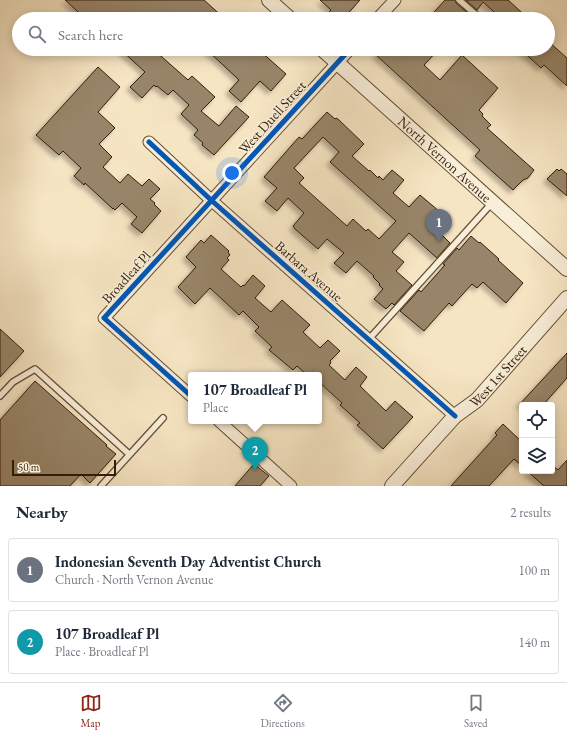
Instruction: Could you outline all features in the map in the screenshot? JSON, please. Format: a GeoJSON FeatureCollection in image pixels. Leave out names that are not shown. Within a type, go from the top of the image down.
{"type":"FeatureCollection","features":[{"type":"Feature","properties":{"kind":"street"},"geometry":{"type":"LineString","coordinates":[[269,0],[282,12]]}},
{"type":"Feature","properties":{"kind":"street"},"geometry":{"type":"LineString","coordinates":[[384,12],[395,0]]}},
{"type":"Feature","properties":{"kind":"street","name":"North Vernon Avenue"},"geometry":{"type":"LineString","coordinates":[[330,56],[567,269]]}},
{"type":"Feature","properties":{"kind":"street","name":"West Duell Street"},"geometry":{"type":"LineString","coordinates":[[212,200],[344,56]]}},
{"type":"Feature","properties":{"kind":"street","name":"Barbara Avenue"},"geometry":{"type":"LineString","coordinates":[[149,142],[455,416]]}},
{"type":"Feature","properties":{"kind":"street","name":"Broadleaf Pl"},"geometry":{"type":"LineString","coordinates":[[188,393],[104,318],[212,200]]}},
{"type":"Feature","properties":{"kind":"street","name":"West 1st Street"},"geometry":{"type":"LineString","coordinates":[[392,486],[455,416],[477,400],[567,298]]}},
{"type":"Feature","properties":{"kind":"street"},"geometry":{"type":"LineString","coordinates":[[222,424],[291,486]]}},
{"type":"Feature","properties":{"kind":"lane"},"geometry":{"type":"LineString","coordinates":[[459,0],[473,12]]}},
{"type":"Feature","properties":{"kind":"lane"},"geometry":{"type":"LineString","coordinates":[[369,339],[493,202]]}},
{"type":"Feature","properties":{"kind":"lane"},"geometry":{"type":"LineString","coordinates":[[0,396],[13,382],[35,369],[129,454]]}},
{"type":"Feature","properties":{"kind":"lane"},"geometry":{"type":"LineString","coordinates":[[101,486],[163,418]]}},
{"type":"Feature","properties":{"kind":"building"},"geometry":{"type":"Polygon","coordinates":[[[65,0],[204,0],[217,12],[78,12],[65,0]]]}},
{"type":"Feature","properties":{"kind":"building"},"geometry":{"type":"Polygon","coordinates":[[[320,0],[360,0],[349,12],[329,12],[331,10],[320,0]]]}},
{"type":"Feature","properties":{"kind":"building"},"geometry":{"type":"Polygon","coordinates":[[[445,0],[455,0],[456,3],[466,12],[434,12],[445,0]]]}},
{"type":"Feature","properties":{"kind":"building"},"geometry":{"type":"Polygon","coordinates":[[[466,0],[508,0],[521,12],[494,12],[483,2],[477,10],[466,0]]]}},
{"type":"Feature","properties":{"kind":"building"},"geometry":{"type":"Polygon","coordinates":[[[555,47],[567,58],[567,86],[544,65],[541,68],[528,56],[555,56],[555,47]]]}},
{"type":"Feature","properties":{"kind":"building"},"geometry":{"type":"Polygon","coordinates":[[[128,56],[161,56],[188,80],[192,76],[215,97],[201,111],[219,126],[236,106],[249,117],[214,155],[202,145],[203,143],[194,135],[198,130],[181,114],[189,105],[173,90],[168,95],[154,85],[142,98],[130,87],[145,72],[128,56]]]}},
{"type":"Feature","properties":{"kind":"building"},"geometry":{"type":"Polygon","coordinates":[[[213,56],[266,56],[286,74],[271,91],[260,81],[241,102],[229,91],[239,80],[213,56]]]}},
{"type":"Feature","properties":{"kind":"building"},"geometry":{"type":"Polygon","coordinates":[[[377,56],[432,56],[424,65],[440,80],[461,56],[463,56],[498,88],[479,110],[483,114],[482,116],[491,125],[487,128],[534,170],[528,178],[523,180],[513,190],[475,156],[480,150],[377,56]]]}},
{"type":"Feature","properties":{"kind":"building"},"geometry":{"type":"Polygon","coordinates":[[[98,67],[120,87],[98,112],[115,128],[99,144],[112,157],[103,167],[120,183],[128,174],[142,186],[149,179],[160,189],[150,199],[161,211],[142,233],[131,224],[137,217],[122,203],[115,210],[113,209],[85,183],[84,185],[74,176],[81,168],[63,151],[59,155],[36,135],[98,67]]]}},
{"type":"Feature","properties":{"kind":"building"},"geometry":{"type":"Polygon","coordinates":[[[327,112],[335,119],[338,119],[364,144],[352,156],[378,178],[379,176],[383,180],[392,170],[404,180],[393,193],[409,207],[420,195],[446,217],[436,228],[450,243],[437,258],[409,233],[392,252],[404,262],[396,271],[412,285],[394,305],[392,303],[386,309],[374,299],[383,289],[373,277],[374,276],[357,261],[346,273],[334,263],[344,253],[327,239],[318,249],[295,229],[293,226],[304,213],[288,198],[277,211],[265,201],[277,188],[264,177],[299,137],[302,139],[327,112]],[[323,137],[294,168],[304,178],[299,183],[347,226],[353,219],[366,231],[368,229],[379,239],[396,221],[330,162],[339,152],[323,137]]]}},
{"type":"Feature","properties":{"kind":"building"},"geometry":{"type":"Polygon","coordinates":[[[557,169],[559,171],[561,169],[567,174],[567,196],[547,179],[557,169]]]}},
{"type":"Feature","properties":{"kind":"building"},"geometry":{"type":"Polygon","coordinates":[[[211,235],[229,251],[228,252],[230,255],[227,258],[229,260],[221,269],[241,287],[243,285],[244,286],[253,275],[265,286],[255,298],[271,312],[282,300],[310,325],[303,332],[320,348],[328,340],[340,351],[330,361],[331,363],[329,365],[345,380],[356,367],[367,377],[360,386],[386,411],[395,401],[413,417],[383,449],[357,425],[360,423],[340,405],[342,403],[322,385],[322,372],[304,372],[297,366],[293,370],[269,350],[272,347],[255,331],[259,327],[243,311],[239,315],[210,288],[195,304],[178,287],[196,267],[186,257],[201,240],[204,243],[211,235]]]}},
{"type":"Feature","properties":{"kind":"building"},"geometry":{"type":"Polygon","coordinates":[[[471,236],[499,259],[498,260],[523,283],[506,303],[483,282],[477,288],[472,284],[452,306],[449,303],[424,331],[400,311],[419,290],[421,292],[445,265],[443,264],[457,248],[459,250],[471,236]]]}},
{"type":"Feature","properties":{"kind":"building"},"geometry":{"type":"Polygon","coordinates":[[[0,329],[24,351],[0,377],[0,329]]]}},
{"type":"Feature","properties":{"kind":"building"},"geometry":{"type":"Polygon","coordinates":[[[567,353],[567,378],[546,402],[522,402],[567,353]]]}},
{"type":"Feature","properties":{"kind":"building"},"geometry":{"type":"Polygon","coordinates":[[[35,381],[116,454],[90,483],[81,474],[70,486],[0,486],[0,420],[35,381]]]}},
{"type":"Feature","properties":{"kind":"building"},"geometry":{"type":"Polygon","coordinates":[[[503,424],[519,439],[519,463],[514,459],[489,486],[451,486],[497,435],[495,433],[503,424]]]}},
{"type":"Feature","properties":{"kind":"building"},"geometry":{"type":"Polygon","coordinates":[[[567,460],[567,486],[544,486],[530,474],[555,474],[555,468],[558,470],[567,460]]]}},
{"type":"Feature","properties":{"kind":"building"},"geometry":{"type":"Polygon","coordinates":[[[254,464],[269,476],[260,486],[235,486],[254,464]]]}},
{"type":"Feature","properties":{"kind":"cycle path"},"geometry":{"type":"LineString","coordinates":[[188,393],[104,318],[344,56]]}},
{"type":"Feature","properties":{"kind":"cycle path"},"geometry":{"type":"LineString","coordinates":[[149,142],[211,200],[455,416]]}},
{"type":"Feature","properties":{"kind":"place","name":"Indonesian Seventh Day Adventist Church"},"geometry":{"type":"Point","coordinates":[439,242]}},
{"type":"Feature","properties":{"kind":"place","name":"107 Broadleaf Pl"},"geometry":{"type":"Point","coordinates":[255,470]}}]}
